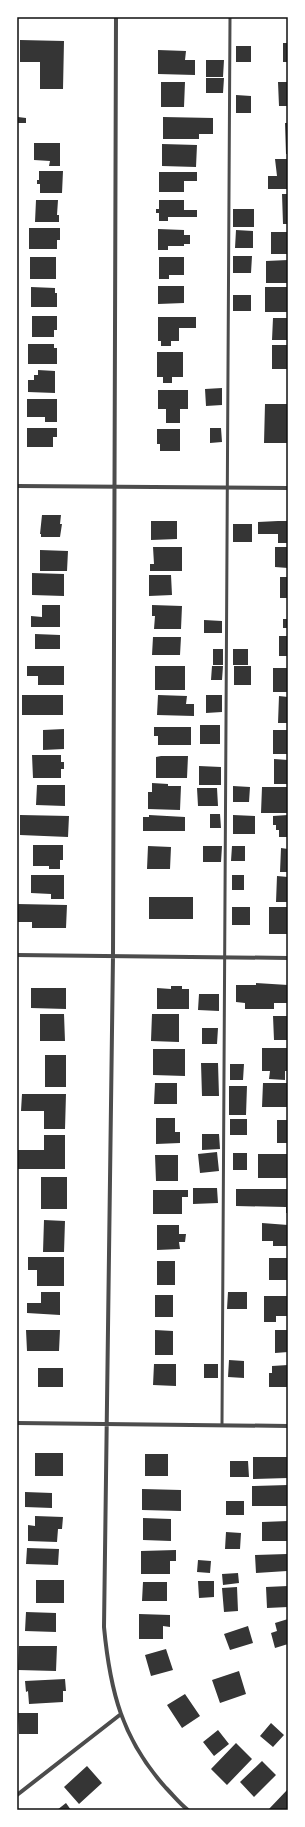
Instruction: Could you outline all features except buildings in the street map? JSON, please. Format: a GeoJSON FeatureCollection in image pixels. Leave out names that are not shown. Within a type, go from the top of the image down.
{"type":"FeatureCollection","features":[{"type":"Feature","properties":{"kind":"street"},"geometry":{"type":"LineString","coordinates":[[116,17],[113,956],[104,1627],[108,1668],[121,1714],[133,1743],[156,1776],[188,1810]]}},
{"type":"Feature","properties":{"kind":"street"},"geometry":{"type":"LineString","coordinates":[[17,486],[288,488]]}},
{"type":"Feature","properties":{"kind":"street"},"geometry":{"type":"LineString","coordinates":[[17,955],[288,958]]}},
{"type":"Feature","properties":{"kind":"street"},"geometry":{"type":"LineString","coordinates":[[17,1423],[288,1426]]}},
{"type":"Feature","properties":{"kind":"street"},"geometry":{"type":"LineString","coordinates":[[17,1795],[121,1714]]}},
{"type":"Feature","properties":{"kind":"lane"},"geometry":{"type":"LineString","coordinates":[[222,1425],[226,487],[230,17]]}}]}
